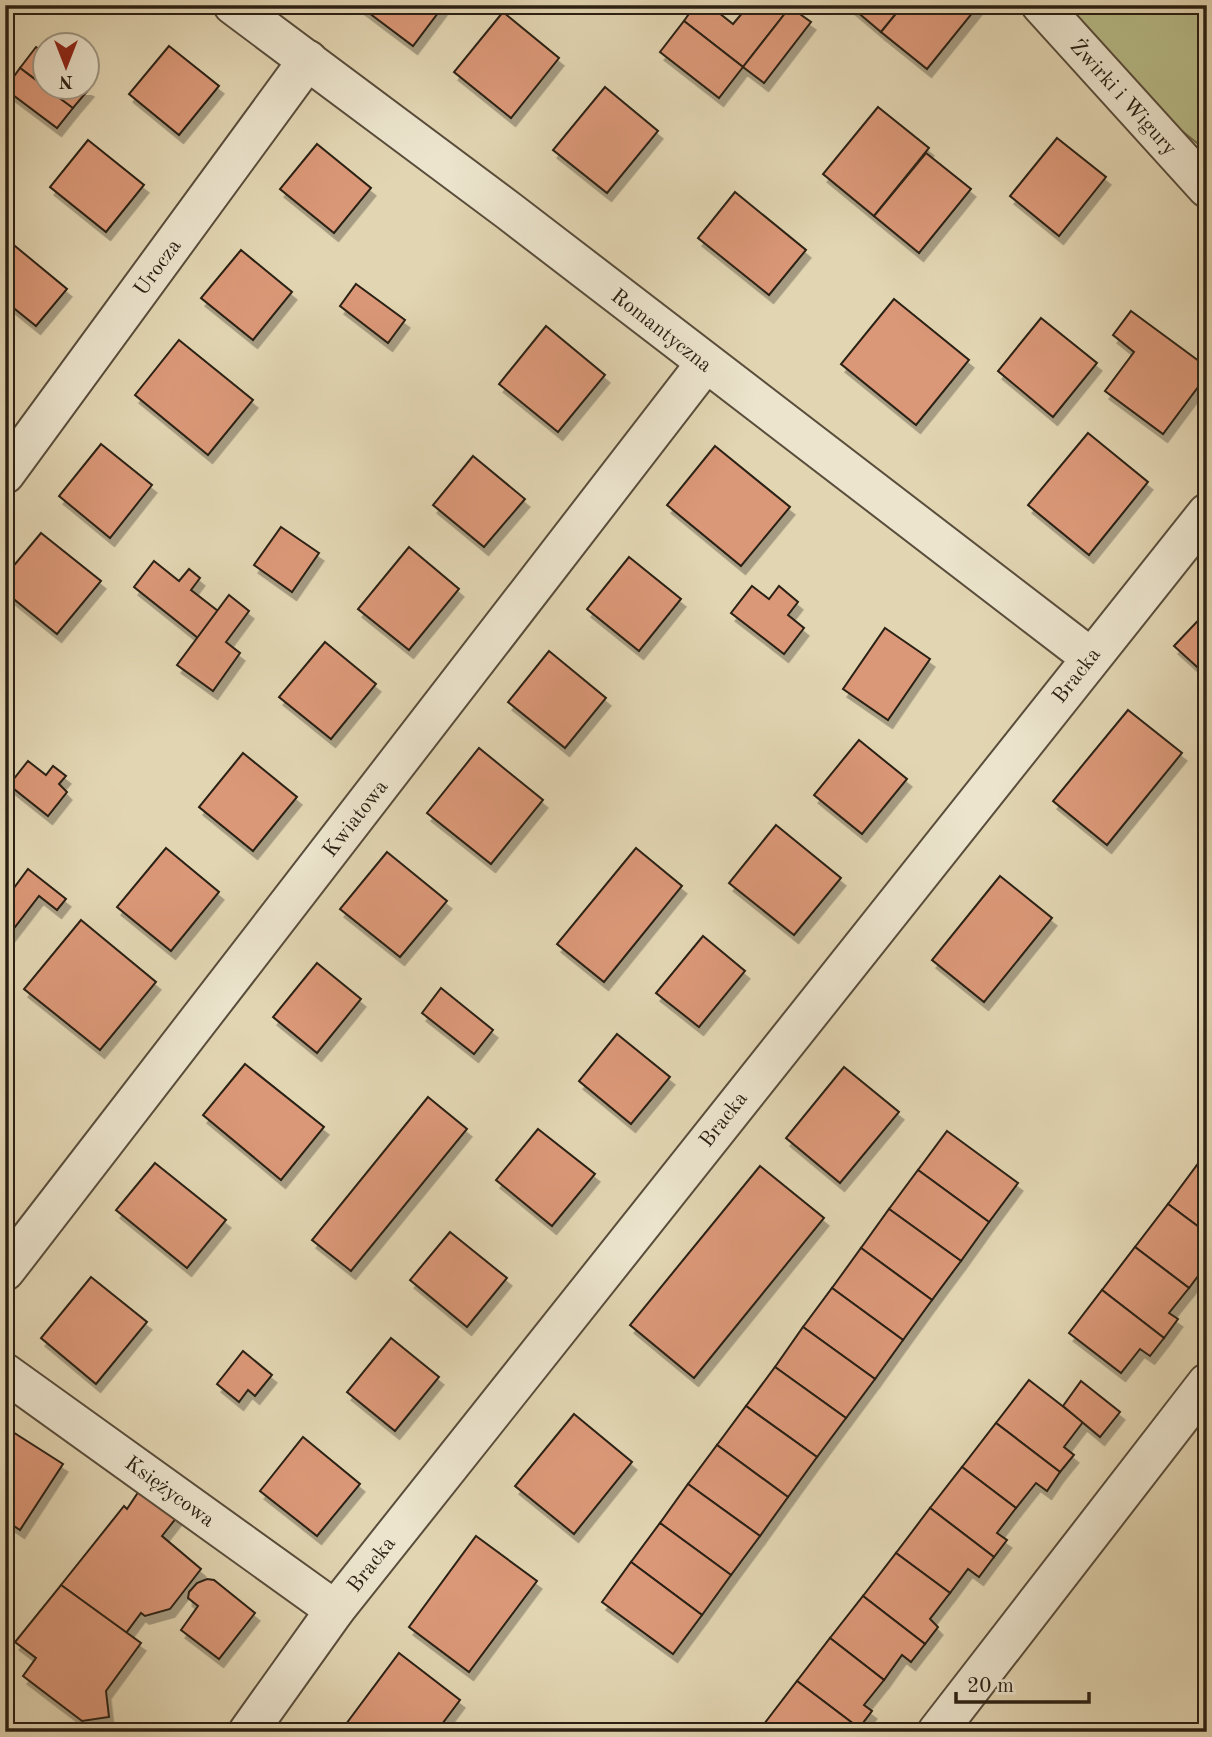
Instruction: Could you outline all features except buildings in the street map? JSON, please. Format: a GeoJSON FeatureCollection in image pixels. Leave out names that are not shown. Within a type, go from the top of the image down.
{"type":"FeatureCollection","features":[{"type":"Feature","properties":{"kind":"street","name":"Romantyczna"},"geometry":{"type":"LineString","coordinates":[[233,5],[597,279],[1090,657]]}},
{"type":"Feature","properties":{"kind":"street","name":"Żwirki i Wigury"},"geometry":{"type":"LineString","coordinates":[[1041,5],[1207,188]]}},
{"type":"Feature","properties":{"kind":"street","name":"Urocza"},"geometry":{"type":"LineString","coordinates":[[5,474],[308,60]]}},
{"type":"Feature","properties":{"kind":"street","name":"Kwiatowa"},"geometry":{"type":"LineString","coordinates":[[5,1271],[705,364]]}},
{"type":"Feature","properties":{"kind":"street","name":"Bracka"},"geometry":{"type":"LineString","coordinates":[[247,1732],[335,1610],[1207,513]]}},
{"type":"Feature","properties":{"kind":"street","name":"Księżycowa"},"geometry":{"type":"LineString","coordinates":[[5,1373],[335,1610]]}},
{"type":"Feature","properties":{"kind":"street"},"geometry":{"type":"LineString","coordinates":[[937,1732],[1207,1383]]}},
{"type":"Feature","properties":{"kind":"green space"},"geometry":{"type":"Polygon","coordinates":[[[1063,5],[1207,5],[1207,151],[1152,107],[1063,5]]]}}]}
